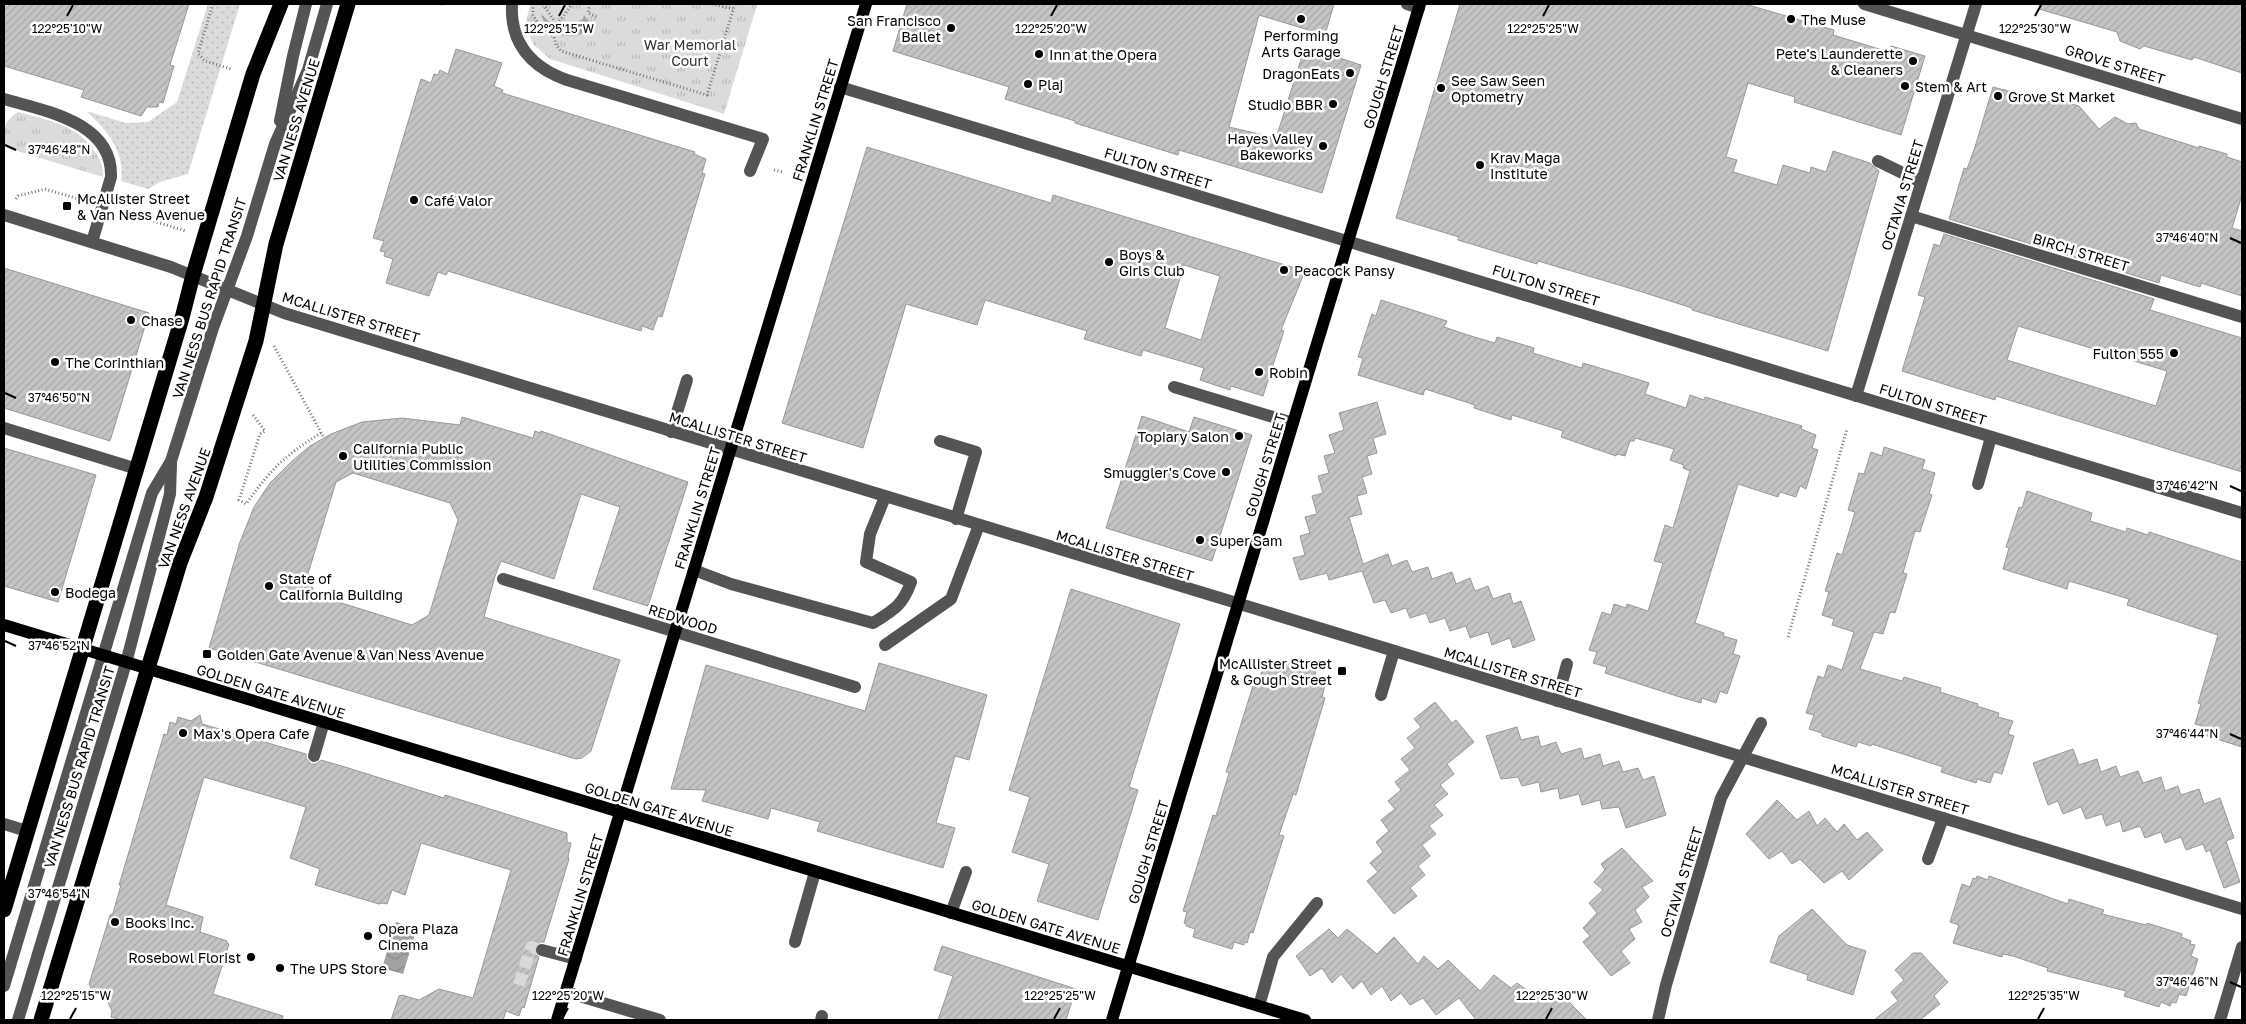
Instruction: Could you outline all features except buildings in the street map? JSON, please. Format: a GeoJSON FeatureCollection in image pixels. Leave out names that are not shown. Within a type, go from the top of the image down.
{"type":"FeatureCollection","features":[{"type":"Feature","properties":{"kind":"highway"},"geometry":{"type":"LineString","coordinates":[[4,910],[182,318],[253,74],[281,4]]}},
{"type":"Feature","properties":{"kind":"highway","name":"VAN NESS AVENUE"},"geometry":{"type":"LineString","coordinates":[[41,1020],[180,563],[206,497],[256,341],[276,244],[348,4]]}},
{"type":"Feature","properties":{"kind":"main road","name":"FRANKLIN STREET"},"geometry":{"type":"LineString","coordinates":[[558,1020],[866,4]]}},
{"type":"Feature","properties":{"kind":"main road","name":"GOUGH STREET"},"geometry":{"type":"LineString","coordinates":[[1112,1020],[1420,6]]}},
{"type":"Feature","properties":{"kind":"main road","name":"GOLDEN GATE AVENUE"},"geometry":{"type":"LineString","coordinates":[[4,625],[1305,1020]]}},
{"type":"Feature","properties":{"kind":"street","name":"VAN NESS BUS RAPID TRANSIT"},"geometry":{"type":"LineString","coordinates":[[275,144],[292,56],[306,4]]}},
{"type":"Feature","properties":{"kind":"street","name":"VAN NESS BUS RAPID TRANSIT"},"geometry":{"type":"LineString","coordinates":[[18,1020],[126,662],[170,494],[172,462],[275,144],[308,70],[327,4]]}},
{"type":"Feature","properties":{"kind":"street"},"geometry":{"type":"LineString","coordinates":[[512,4],[512,20],[516,36],[524,51],[536,65],[550,74],[763,139],[750,171]]}},
{"type":"Feature","properties":{"kind":"street"},"geometry":{"type":"LineString","coordinates":[[1406,4],[1420,6]]}},
{"type":"Feature","properties":{"kind":"street","name":"GROVE STREET"},"geometry":{"type":"LineString","coordinates":[[1864,4],[2242,119]]}},
{"type":"Feature","properties":{"kind":"street","name":"OCTAVIA STREET"},"geometry":{"type":"LineString","coordinates":[[1856,396],[1976,4]]}},
{"type":"Feature","properties":{"kind":"street","name":"FULTON STREET"},"geometry":{"type":"LineString","coordinates":[[840,87],[2242,513]]}},
{"type":"Feature","properties":{"kind":"street"},"geometry":{"type":"LineString","coordinates":[[4,99],[69,119],[91,132],[107,153],[111,166],[111,177],[92,242]]}},
{"type":"Feature","properties":{"kind":"street"},"geometry":{"type":"LineString","coordinates":[[1878,161],[1921,182]]}},
{"type":"Feature","properties":{"kind":"street","name":"MCALLISTER STREET"},"geometry":{"type":"LineString","coordinates":[[4,216],[193,275],[284,313],[2242,909]]}},
{"type":"Feature","properties":{"kind":"street","name":"BIRCH STREET"},"geometry":{"type":"LineString","coordinates":[[1911,216],[2242,316]]}},
{"type":"Feature","properties":{"kind":"street"},"geometry":{"type":"LineString","coordinates":[[671,432],[687,380]]}},
{"type":"Feature","properties":{"kind":"street"},"geometry":{"type":"LineString","coordinates":[[1174,387],[1294,423]]}},
{"type":"Feature","properties":{"kind":"street"},"geometry":{"type":"LineString","coordinates":[[4,428],[136,468]]}},
{"type":"Feature","properties":{"kind":"street"},"geometry":{"type":"LineString","coordinates":[[1978,484],[1991,437]]}},
{"type":"Feature","properties":{"kind":"street"},"geometry":{"type":"LineString","coordinates":[[940,441],[976,452],[956,519]]}},
{"type":"Feature","properties":{"kind":"street","name":"VAN NESS BUS RAPID TRANSIT"},"geometry":{"type":"LineString","coordinates":[[4,986],[152,493],[172,462]]}},
{"type":"Feature","properties":{"kind":"street"},"geometry":{"type":"LineString","coordinates":[[694,570],[731,584],[873,623],[889,614],[905,599],[911,582],[866,562],[870,534],[885,497]]}},
{"type":"Feature","properties":{"kind":"street"},"geometry":{"type":"LineString","coordinates":[[885,645],[951,599],[979,525]]}},
{"type":"Feature","properties":{"kind":"street","name":"REDWOOD"},"geometry":{"type":"LineString","coordinates":[[503,579],[855,686]]}},
{"type":"Feature","properties":{"kind":"street"},"geometry":{"type":"LineString","coordinates":[[1381,695],[1394,651]]}},
{"type":"Feature","properties":{"kind":"street"},"geometry":{"type":"LineString","coordinates":[[1557,701],[1567,664]]}},
{"type":"Feature","properties":{"kind":"street"},"geometry":{"type":"LineString","coordinates":[[314,756],[324,722]]}},
{"type":"Feature","properties":{"kind":"street","name":"OCTAVIA STREET"},"geometry":{"type":"LineString","coordinates":[[1658,1020],[1666,984],[1721,798],[1761,722]]}},
{"type":"Feature","properties":{"kind":"street"},"geometry":{"type":"LineString","coordinates":[[1928,859],[1943,818]]}},
{"type":"Feature","properties":{"kind":"street"},"geometry":{"type":"LineString","coordinates":[[4,824],[27,831]]}},
{"type":"Feature","properties":{"kind":"street"},"geometry":{"type":"LineString","coordinates":[[795,942],[815,872]]}},
{"type":"Feature","properties":{"kind":"street"},"geometry":{"type":"LineString","coordinates":[[952,913],[966,872]]}},
{"type":"Feature","properties":{"kind":"street"},"geometry":{"type":"LineString","coordinates":[[1259,1006],[1274,956],[1317,903]]}},
{"type":"Feature","properties":{"kind":"street"},"geometry":{"type":"LineString","coordinates":[[2220,1020],[2242,948]]}},
{"type":"Feature","properties":{"kind":"street"},"geometry":{"type":"LineString","coordinates":[[542,950],[576,959]]}},
{"type":"Feature","properties":{"kind":"street"},"geometry":{"type":"LineString","coordinates":[[566,992],[660,1020]]}},
{"type":"Feature","properties":{"kind":"path"},"geometry":{"type":"LineString","coordinates":[[213,4],[198,53],[205,60],[231,69]]}},
{"type":"Feature","properties":{"kind":"path"},"geometry":{"type":"LineString","coordinates":[[533,4],[534,15],[538,25],[554,37],[556,45],[561,51],[707,95],[735,4]]}},
{"type":"Feature","properties":{"kind":"path"},"geometry":{"type":"LineString","coordinates":[[546,4],[545,7],[558,24],[572,4]]}},
{"type":"Feature","properties":{"kind":"path"},"geometry":{"type":"LineString","coordinates":[[590,4],[588,13],[597,17]]}},
{"type":"Feature","properties":{"kind":"path"},"geometry":{"type":"LineString","coordinates":[[712,4],[733,10]]}},
{"type":"Feature","properties":{"kind":"path"},"geometry":{"type":"LineString","coordinates":[[774,170],[783,172]]}},
{"type":"Feature","properties":{"kind":"path"},"geometry":{"type":"LineString","coordinates":[[274,346],[324,438]]}},
{"type":"Feature","properties":{"kind":"path"},"geometry":{"type":"LineString","coordinates":[[253,415],[264,430],[260,434],[240,500],[246,504],[279,462],[294,449],[321,433]]}},
{"type":"Feature","properties":{"kind":"path"},"geometry":{"type":"LineString","coordinates":[[1788,637],[1847,430]]}},
{"type":"Feature","properties":{"kind":"green space"},"geometry":{"type":"Polygon","coordinates":[[[208,4],[240,4],[188,174],[160,182],[148,189],[121,181],[122,170],[120,160],[113,142],[101,125],[86,111],[126,123],[148,122],[177,102],[208,4]]]}},
{"type":"Feature","properties":{"kind":"green space","name":"War Memorial Court"},"geometry":{"type":"Polygon","coordinates":[[[530,4],[757,5],[724,114],[550,59],[534,45],[525,27],[530,4]]]}},
{"type":"Feature","properties":{"kind":"green space"},"geometry":{"type":"Polygon","coordinates":[[[18,112],[61,125],[80,135],[95,152],[102,167],[103,177],[7,148],[4,137],[5,127],[9,119],[18,112]]]}},
{"type":"Feature","properties":{"kind":"water"},"geometry":{"type":"Polygon","coordinates":[[[541,14],[559,31],[583,19],[584,15],[592,27],[577,35],[562,35],[555,33],[549,28],[541,14]]]}},
{"type":"Feature","properties":{"kind":"water"},"geometry":{"type":"Polygon","coordinates":[[[396,922],[417,928],[403,974],[382,968],[396,922]]]}},
{"type":"Feature","properties":{"kind":"tunnel"},"geometry":{"type":"LineString","coordinates":[[519,985],[531,947],[542,950]]}},
{"type":"Feature","properties":{"kind":"place","name":"Performing Arts Garage"},"geometry":{"type":"Point","coordinates":[1301,19]}},
{"type":"Feature","properties":{"kind":"place","name":"The Muse"},"geometry":{"type":"Point","coordinates":[1791,19]}},
{"type":"Feature","properties":{"kind":"place","name":"San Francisco Ballet"},"geometry":{"type":"Point","coordinates":[951,28]}},
{"type":"Feature","properties":{"kind":"place","name":"Inn at the Opera"},"geometry":{"type":"Point","coordinates":[1039,54]}},
{"type":"Feature","properties":{"kind":"place","name":"Pete's Launderette & Cleaners"},"geometry":{"type":"Point","coordinates":[1913,61]}},
{"type":"Feature","properties":{"kind":"place","name":"DragonEats"},"geometry":{"type":"Point","coordinates":[1350,73]}},
{"type":"Feature","properties":{"kind":"place","name":"Plaj"},"geometry":{"type":"Point","coordinates":[1028,84]}},
{"type":"Feature","properties":{"kind":"place","name":"Stem & Art"},"geometry":{"type":"Point","coordinates":[1905,86]}},
{"type":"Feature","properties":{"kind":"place","name":"See Saw Seen Optometry"},"geometry":{"type":"Point","coordinates":[1441,88]}},
{"type":"Feature","properties":{"kind":"place","name":"Grove St Market"},"geometry":{"type":"Point","coordinates":[1998,96]}},
{"type":"Feature","properties":{"kind":"place","name":"Studio BBR"},"geometry":{"type":"Point","coordinates":[1333,104]}},
{"type":"Feature","properties":{"kind":"place","name":"Hayes Valley Bakeworks"},"geometry":{"type":"Point","coordinates":[1323,146]}},
{"type":"Feature","properties":{"kind":"place","name":"Krav Maga Institute"},"geometry":{"type":"Point","coordinates":[1480,165]}},
{"type":"Feature","properties":{"kind":"place","name":"Café Valor"},"geometry":{"type":"Point","coordinates":[414,200]}},
{"type":"Feature","properties":{"kind":"place","name":"McAllister Street & Van Ness Avenue"},"geometry":{"type":"Point","coordinates":[67,206]}},
{"type":"Feature","properties":{"kind":"place","name":"Boys & Girls Club"},"geometry":{"type":"Point","coordinates":[1109,262]}},
{"type":"Feature","properties":{"kind":"place","name":"Peacock Pansy"},"geometry":{"type":"Point","coordinates":[1284,270]}},
{"type":"Feature","properties":{"kind":"place","name":"Chase"},"geometry":{"type":"Point","coordinates":[131,320]}},
{"type":"Feature","properties":{"kind":"place","name":"Fulton 555"},"geometry":{"type":"Point","coordinates":[2174,353]}},
{"type":"Feature","properties":{"kind":"place","name":"The Corinthian"},"geometry":{"type":"Point","coordinates":[55,362]}},
{"type":"Feature","properties":{"kind":"place","name":"Robin"},"geometry":{"type":"Point","coordinates":[1259,372]}},
{"type":"Feature","properties":{"kind":"place","name":"Topiary Salon"},"geometry":{"type":"Point","coordinates":[1239,436]}},
{"type":"Feature","properties":{"kind":"place","name":"California Public Utilities Commission"},"geometry":{"type":"Point","coordinates":[343,456]}},
{"type":"Feature","properties":{"kind":"place","name":"Smuggler's Cove"},"geometry":{"type":"Point","coordinates":[1226,472]}},
{"type":"Feature","properties":{"kind":"place","name":"Super Sam"},"geometry":{"type":"Point","coordinates":[1200,540]}},
{"type":"Feature","properties":{"kind":"place","name":"State of California Building"},"geometry":{"type":"Point","coordinates":[269,586]}},
{"type":"Feature","properties":{"kind":"place","name":"Bodega"},"geometry":{"type":"Point","coordinates":[55,592]}},
{"type":"Feature","properties":{"kind":"place","name":"Golden Gate Avenue & Van Ness Avenue"},"geometry":{"type":"Point","coordinates":[207,654]}},
{"type":"Feature","properties":{"kind":"place","name":"McAllister Street & Gough Street"},"geometry":{"type":"Point","coordinates":[1342,671]}},
{"type":"Feature","properties":{"kind":"place","name":"Max's Opera Cafe"},"geometry":{"type":"Point","coordinates":[183,733]}},
{"type":"Feature","properties":{"kind":"place","name":"Books Inc."},"geometry":{"type":"Point","coordinates":[115,922]}},
{"type":"Feature","properties":{"kind":"place","name":"Opera Plaza Cinema"},"geometry":{"type":"Point","coordinates":[368,936]}},
{"type":"Feature","properties":{"kind":"place","name":"Rosebowl Florist"},"geometry":{"type":"Point","coordinates":[251,957]}},
{"type":"Feature","properties":{"kind":"place","name":"The UPS Store"},"geometry":{"type":"Point","coordinates":[280,968]}}]}
